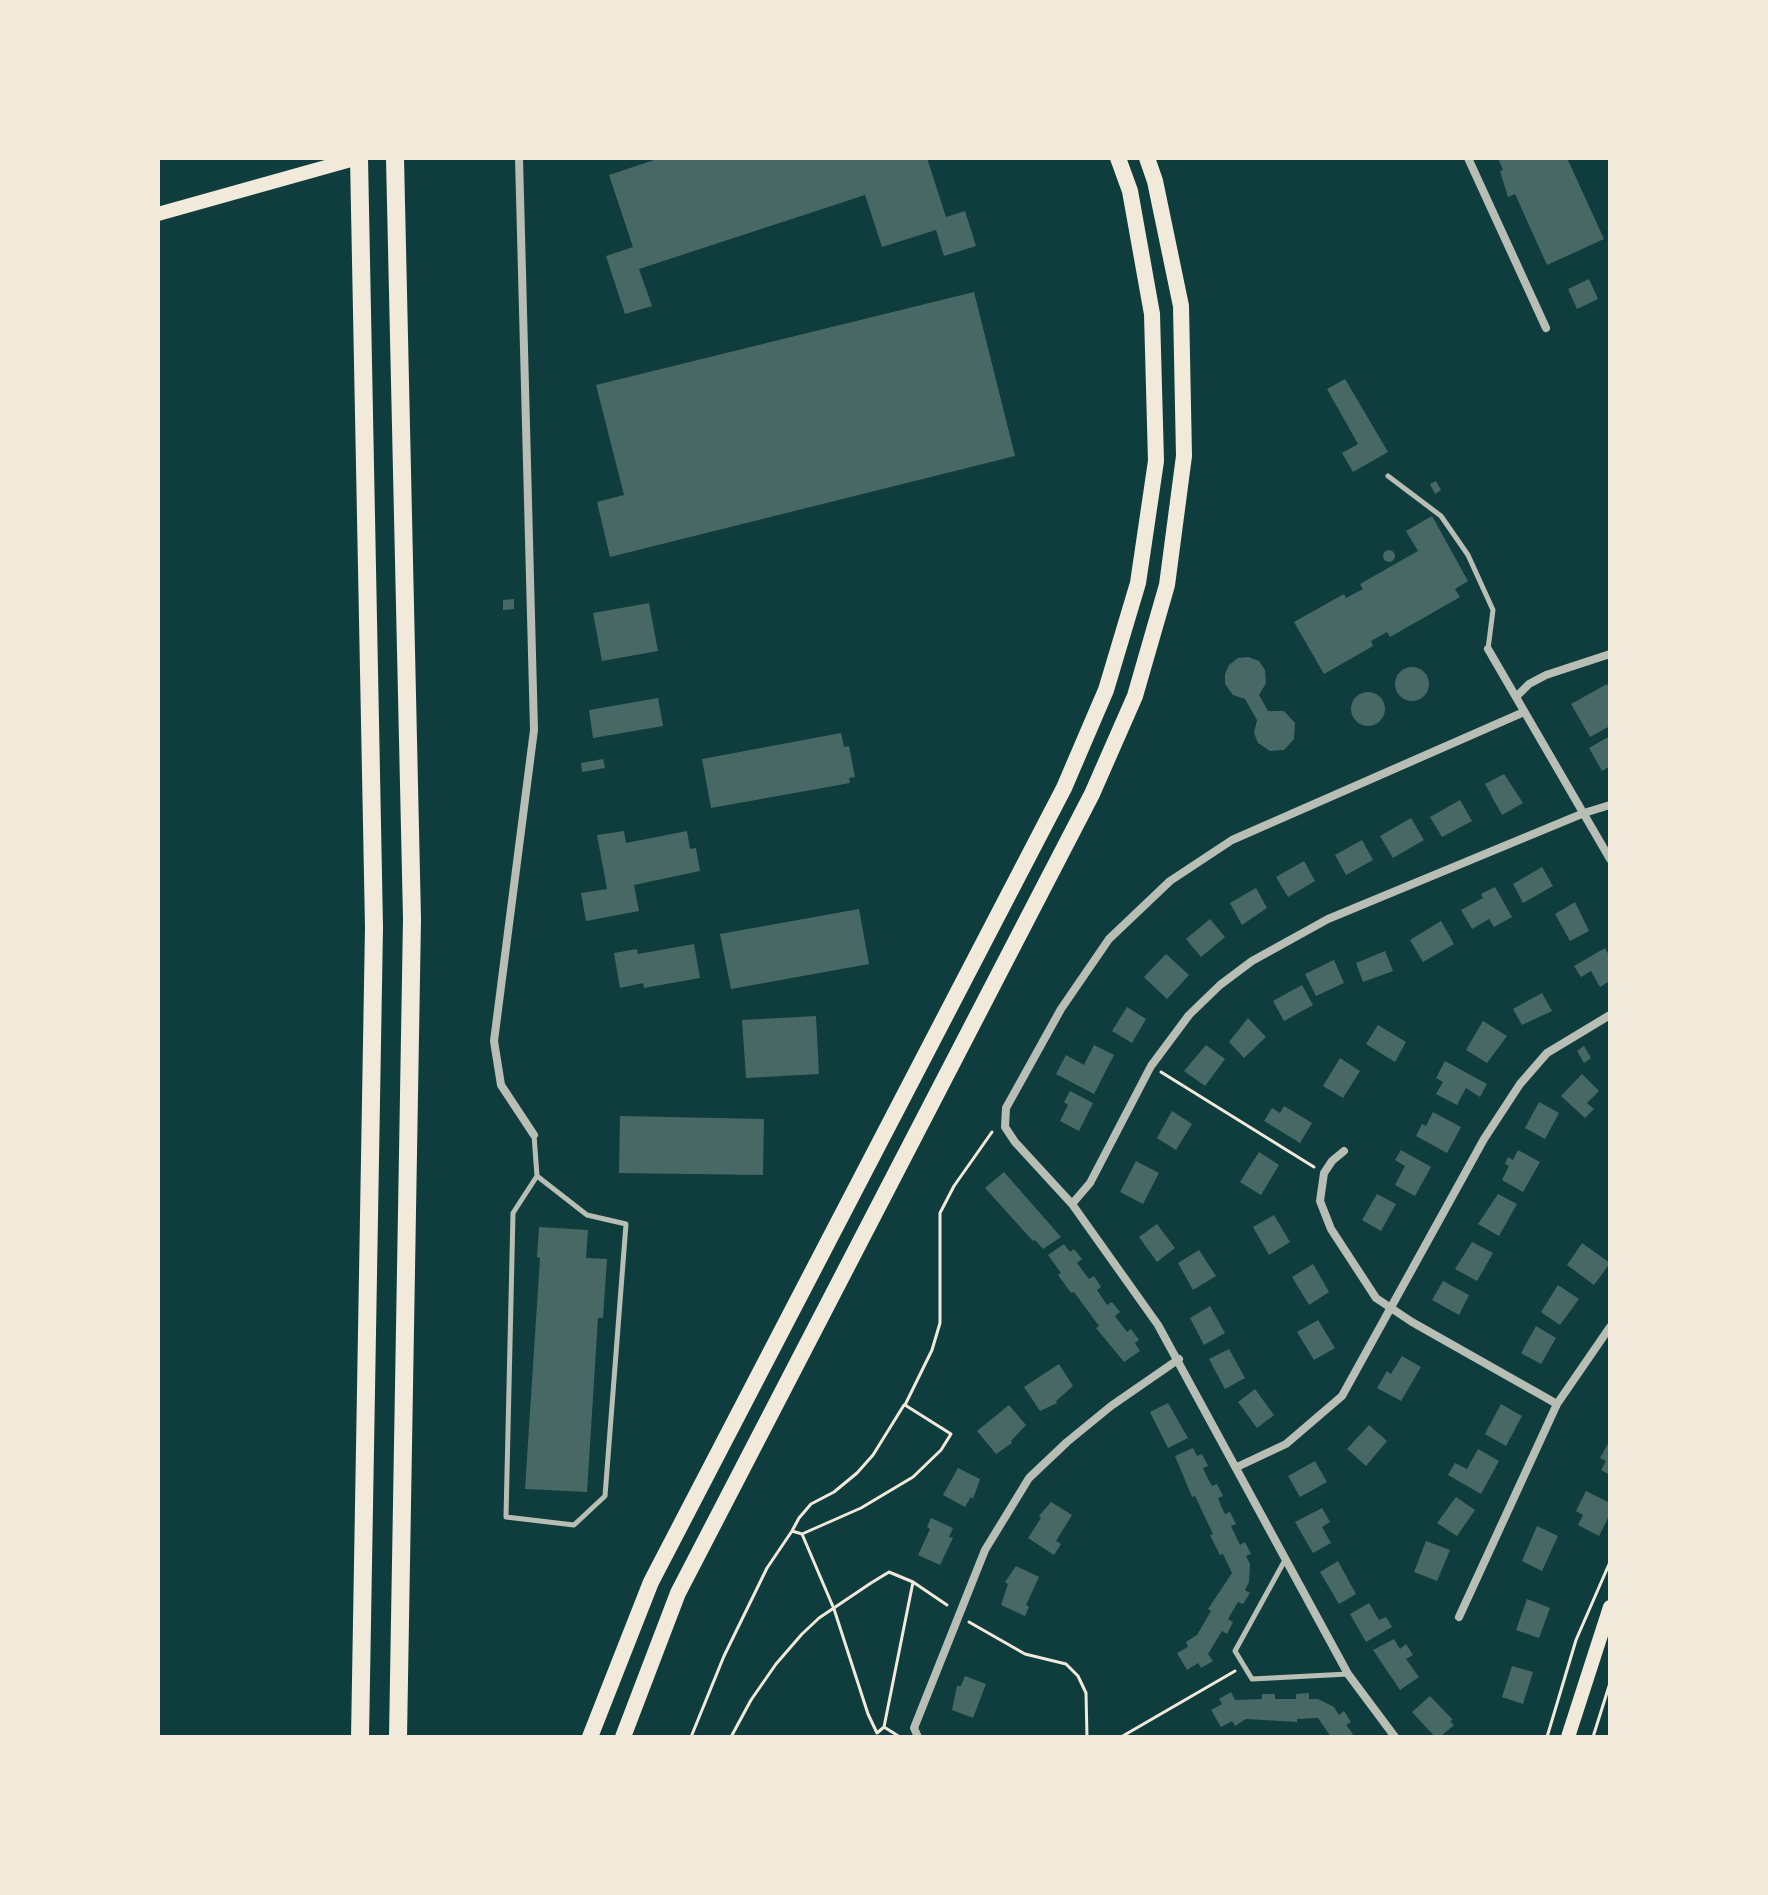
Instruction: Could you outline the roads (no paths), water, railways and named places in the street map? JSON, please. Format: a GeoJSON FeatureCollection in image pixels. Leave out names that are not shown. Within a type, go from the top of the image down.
{"type":"FeatureCollection","features":[{"type":"Feature","properties":{"kind":"highway"},"geometry":{"type":"LineString","coordinates":[[358,158],[374,927],[360,1737]]}},
{"type":"Feature","properties":{"kind":"highway"},"geometry":{"type":"LineString","coordinates":[[395,158],[412,919],[398,1737]]}},
{"type":"Feature","properties":{"kind":"main road"},"geometry":{"type":"LineString","coordinates":[[158,214],[358,158]]}},
{"type":"Feature","properties":{"kind":"main road"},"geometry":{"type":"LineString","coordinates":[[590,1737],[651,1582],[1064,788],[1106,690],[1138,583],[1156,461],[1152,314],[1130,191],[1118,158]]}},
{"type":"Feature","properties":{"kind":"main road"},"geometry":{"type":"LineString","coordinates":[[623,1737],[678,1593],[1092,794],[1135,696],[1167,585],[1184,456],[1181,306],[1155,181],[1147,158]]}},
{"type":"Feature","properties":{"kind":"main road"},"geometry":{"type":"LineString","coordinates":[[1568,1737],[1610,1607]]}},
{"type":"Feature","properties":{"kind":"street"},"geometry":{"type":"LineString","coordinates":[[519,158],[534,730],[494,1041],[501,1085],[534,1135]]}},
{"type":"Feature","properties":{"kind":"street"},"geometry":{"type":"LineString","coordinates":[[1468,158],[1546,328]]}},
{"type":"Feature","properties":{"kind":"street"},"geometry":{"type":"LineString","coordinates":[[1488,649],[1610,859]]}},
{"type":"Feature","properties":{"kind":"street"},"geometry":{"type":"LineString","coordinates":[[1516,697],[1529,684],[1546,675],[1610,654]]}},
{"type":"Feature","properties":{"kind":"street"},"geometry":{"type":"LineString","coordinates":[[1395,1737],[1348,1674],[1158,1325],[1072,1204],[1005,1127],[1006,1108],[1061,1009],[1109,939],[1170,881],[1232,840],[1524,712]]}},
{"type":"Feature","properties":{"kind":"street"},"geometry":{"type":"LineString","coordinates":[[1072,1204],[1090,1183],[1151,1066],[1189,1015],[1220,985],[1252,961],[1328,919],[1610,805]]}},
{"type":"Feature","properties":{"kind":"street"},"geometry":{"type":"LineString","coordinates":[[1237,1467],[1286,1444],[1342,1396],[1484,1139],[1520,1084],[1547,1053],[1610,1015]]}},
{"type":"Feature","properties":{"kind":"street"},"geometry":{"type":"LineString","coordinates":[[1344,1151],[1324,1173],[1320,1201],[1331,1229],[1376,1298],[1412,1322],[1557,1404]]}},
{"type":"Feature","properties":{"kind":"street"},"geometry":{"type":"LineString","coordinates":[[1459,1617],[1557,1404],[1610,1327]]}},
{"type":"Feature","properties":{"kind":"street"},"geometry":{"type":"LineString","coordinates":[[918,1737],[914,1728],[985,1550],[1029,1478],[1111,1406],[1179,1359]]}},
{"type":"Feature","properties":{"kind":"lane"},"geometry":{"type":"LineString","coordinates":[[1388,476],[1441,516],[1468,555],[1493,610],[1488,649]]}},
{"type":"Feature","properties":{"kind":"lane"},"geometry":{"type":"LineString","coordinates":[[534,1135],[537,1176],[513,1213],[506,1517],[574,1525],[605,1496],[626,1224],[587,1215],[537,1176]]}},
{"type":"Feature","properties":{"kind":"lane"},"geometry":{"type":"LineString","coordinates":[[1286,1559],[1235,1651],[1252,1679],[1348,1674]]}}]}
